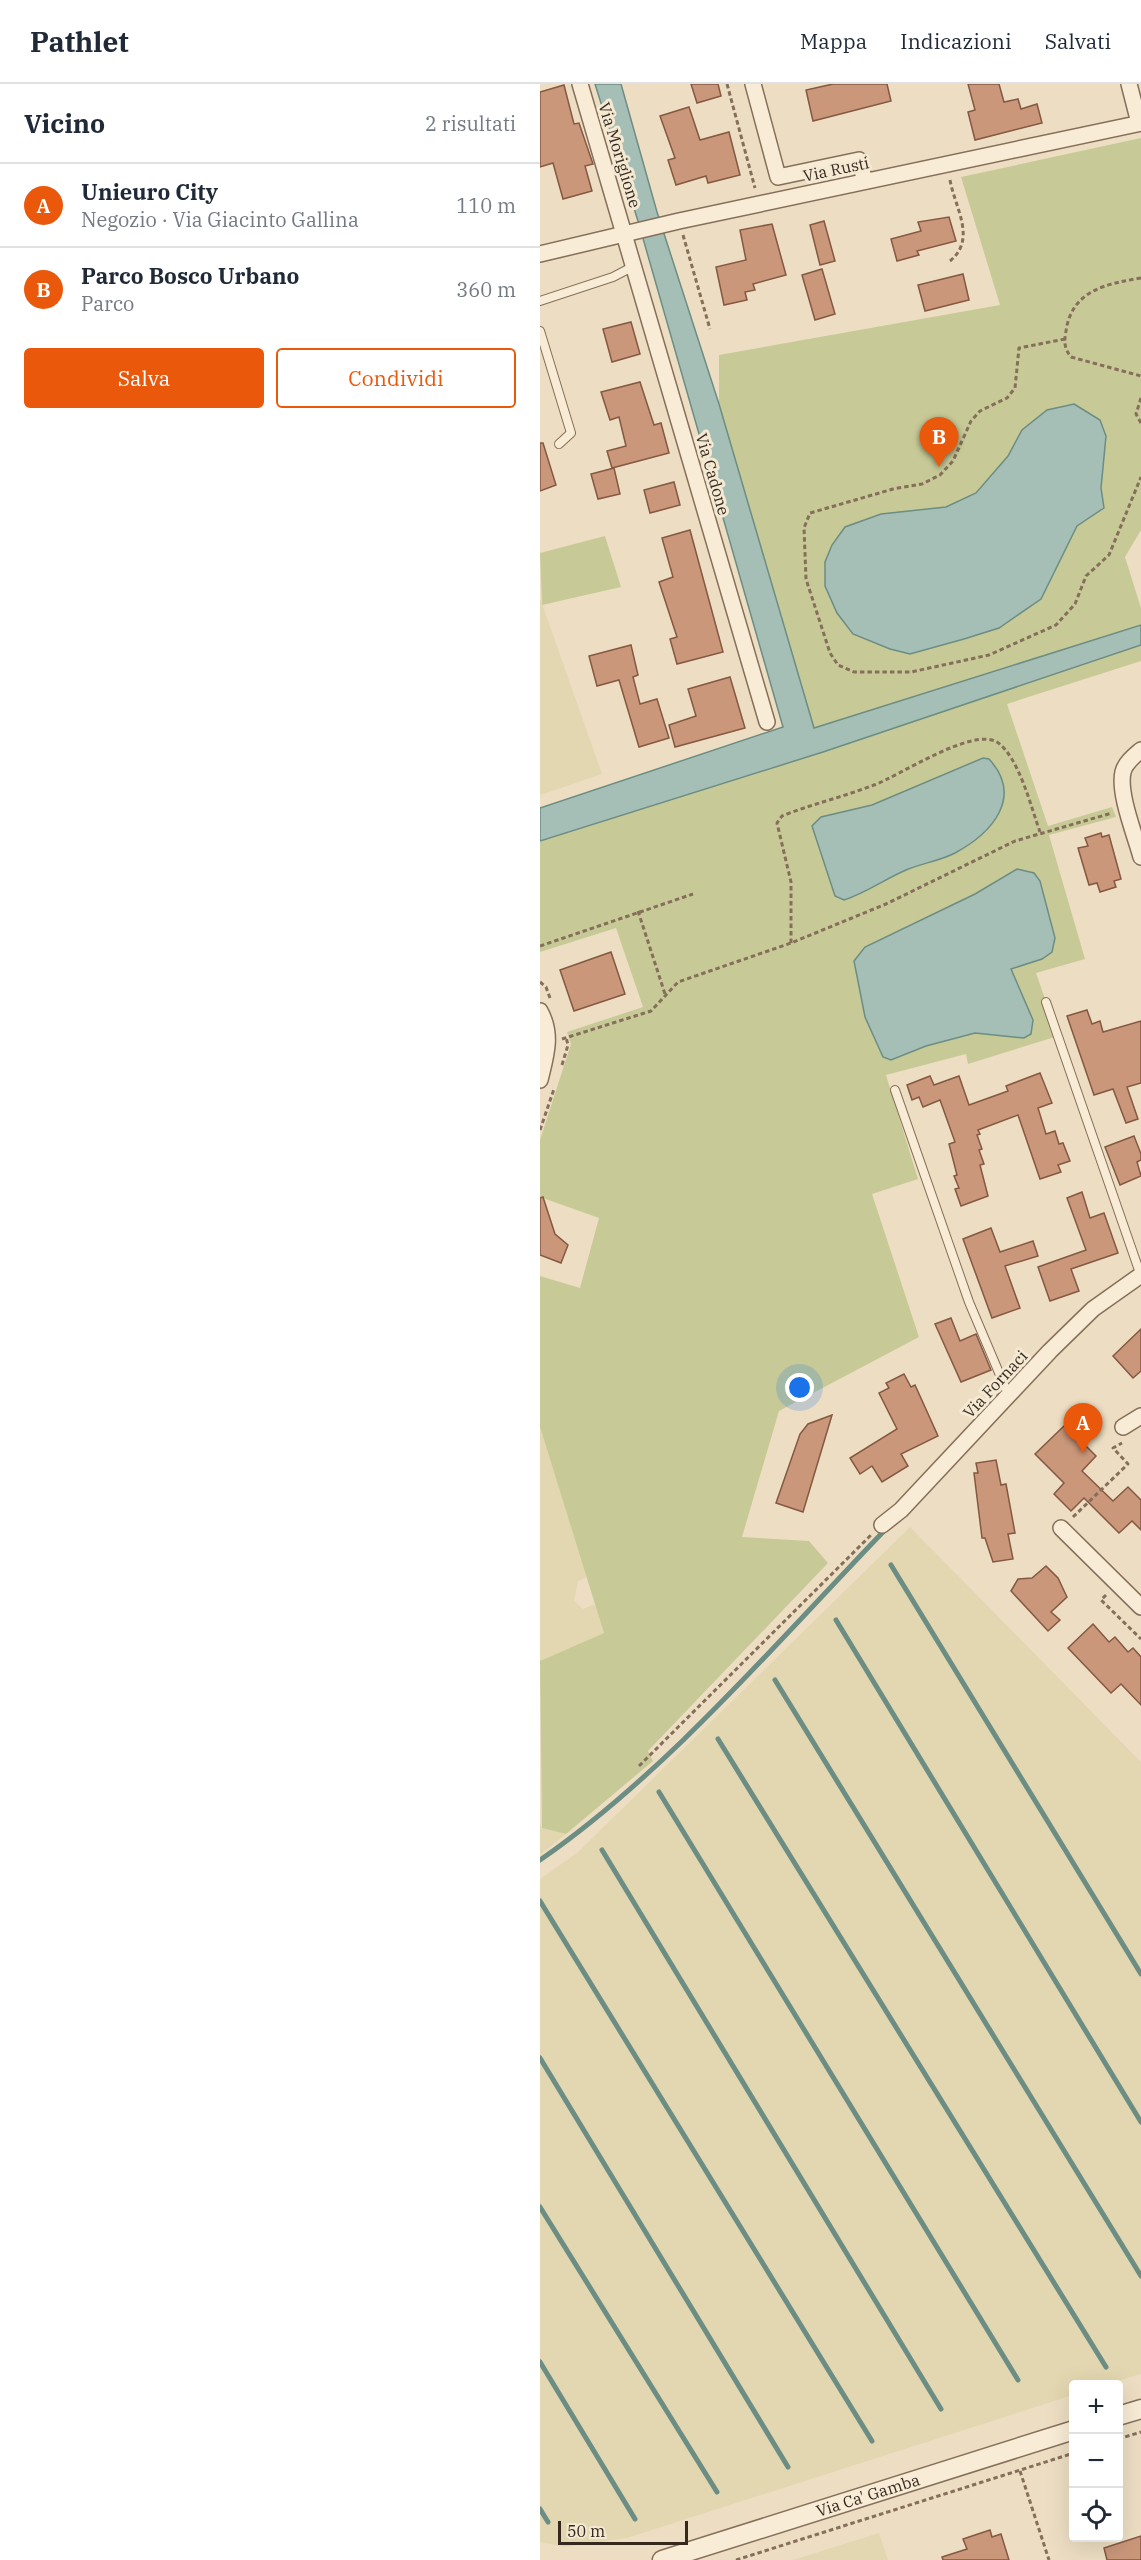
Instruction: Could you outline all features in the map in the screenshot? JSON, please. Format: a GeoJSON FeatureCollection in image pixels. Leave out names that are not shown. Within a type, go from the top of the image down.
{"type":"FeatureCollection","features":[{"type":"Feature","properties":{"kind":"street","name":"Via Moriglione"},"geometry":{"type":"LineString","coordinates":[[580,84],[629,235]]}},
{"type":"Feature","properties":{"kind":"street"},"geometry":{"type":"LineString","coordinates":[[753,84],[778,177],[859,160],[865,181]]}},
{"type":"Feature","properties":{"kind":"street"},"geometry":{"type":"LineString","coordinates":[[1129,84],[1140,123]]}},
{"type":"Feature","properties":{"kind":"street","name":"Via Rusti"},"geometry":{"type":"LineString","coordinates":[[540,254],[629,235],[676,222],[1140,123]]}},
{"type":"Feature","properties":{"kind":"street","name":"Via Cadone"},"geometry":{"type":"LineString","coordinates":[[629,235],[634,266],[767,722]]}},
{"type":"Feature","properties":{"kind":"street"},"geometry":{"type":"LineString","coordinates":[[1141,750],[1129,760],[1123,771],[1128,808],[1141,857]]}},
{"type":"Feature","properties":{"kind":"street"},"geometry":{"type":"LineString","coordinates":[[540,1011],[547,1027],[549,1044],[540,1080]]}},
{"type":"Feature","properties":{"kind":"street","name":"Via Fornaci"},"geometry":{"type":"LineString","coordinates":[[882,1525],[901,1510],[1093,1309],[1141,1275]]}},
{"type":"Feature","properties":{"kind":"street"},"geometry":{"type":"LineString","coordinates":[[1123,1427],[1141,1416]]}},
{"type":"Feature","properties":{"kind":"street"},"geometry":{"type":"LineString","coordinates":[[1061,1528],[1141,1607]]}},
{"type":"Feature","properties":{"kind":"street"},"geometry":{"type":"LineString","coordinates":[[1123,2415],[1141,2409]]}},
{"type":"Feature","properties":{"kind":"street","name":"Via Ca' Gamba"},"geometry":{"type":"LineString","coordinates":[[662,2560],[1069,2432]]}},
{"type":"Feature","properties":{"kind":"lane"},"geometry":{"type":"LineString","coordinates":[[540,301],[612,277],[634,266]]}},
{"type":"Feature","properties":{"kind":"lane"},"geometry":{"type":"LineString","coordinates":[[540,331],[571,433],[559,444]]}},
{"type":"Feature","properties":{"kind":"lane"},"geometry":{"type":"LineString","coordinates":[[1046,1002],[1141,1275]]}},
{"type":"Feature","properties":{"kind":"lane"},"geometry":{"type":"LineString","coordinates":[[895,1090],[969,1302],[1009,1395]]}},
{"type":"Feature","properties":{"kind":"path"},"geometry":{"type":"LineString","coordinates":[[727,84],[759,204]]}},
{"type":"Feature","properties":{"kind":"path"},"geometry":{"type":"LineString","coordinates":[[946,164],[965,240],[959,253],[950,261]]}},
{"type":"Feature","properties":{"kind":"path"},"geometry":{"type":"LineString","coordinates":[[676,222],[710,329]]}},
{"type":"Feature","properties":{"kind":"path"},"geometry":{"type":"LineString","coordinates":[[1141,278],[1114,282],[1082,296],[1072,310],[1065,339],[1065,350],[1071,357],[1141,376]]}},
{"type":"Feature","properties":{"kind":"path"},"geometry":{"type":"LineString","coordinates":[[1065,339],[1019,348],[1015,388],[1006,398],[980,411],[971,421],[953,461],[940,475],[922,484],[893,489],[810,513],[804,528],[806,579],[830,653],[838,664],[854,672],[911,672],[989,655],[1056,625],[1075,604],[1086,576],[1109,555],[1141,477]]}},
{"type":"Feature","properties":{"kind":"path"},"geometry":{"type":"LineString","coordinates":[[1141,398],[1136,414],[1141,423]]}},
{"type":"Feature","properties":{"kind":"path"},"geometry":{"type":"LineString","coordinates":[[791,944],[791,882],[777,823],[782,816],[874,785],[952,748],[978,739],[995,741],[1010,754],[1040,832]]}},
{"type":"Feature","properties":{"kind":"path"},"geometry":{"type":"LineString","coordinates":[[549,1044],[651,1011],[678,982],[791,944],[886,904],[1015,841],[1128,808]]}},
{"type":"Feature","properties":{"kind":"path"},"geometry":{"type":"LineString","coordinates":[[540,946],[693,894]]}},
{"type":"Feature","properties":{"kind":"path"},"geometry":{"type":"LineString","coordinates":[[638,911],[665,994]]}},
{"type":"Feature","properties":{"kind":"path"},"geometry":{"type":"LineString","coordinates":[[563,1030],[568,1045]]}},
{"type":"Feature","properties":{"kind":"path"},"geometry":{"type":"LineString","coordinates":[[1061,1528],[1128,1464],[1113,1448]]}},
{"type":"Feature","properties":{"kind":"path"},"geometry":{"type":"LineString","coordinates":[[639,1766],[882,1525]]}},
{"type":"Feature","properties":{"kind":"path"},"geometry":{"type":"LineString","coordinates":[[1123,2438],[1141,2432]]}},
{"type":"Feature","properties":{"kind":"path"},"geometry":{"type":"LineString","coordinates":[[1013,2449],[1049,2560]]}},
{"type":"Feature","properties":{"kind":"path"},"geometry":{"type":"LineString","coordinates":[[736,2560],[1069,2455]]}},
{"type":"Feature","properties":{"kind":"shaded area"},"geometry":{"type":"Polygon","coordinates":[[[540,598],[602,774],[540,795],[540,598]]]}},
{"type":"Feature","properties":{"kind":"shaded area"},"geometry":{"type":"Polygon","coordinates":[[[540,1427],[587,1577],[578,1581],[574,1601],[583,1609],[595,1604],[604,1633],[540,1661],[540,1427]]]}},
{"type":"Feature","properties":{"kind":"shaded area"},"geometry":{"type":"Polygon","coordinates":[[[910,1527],[1141,1762],[1141,2374],[1121,2380],[1069,2380],[1069,2396],[627,2538],[565,2547],[540,2542],[540,1879],[577,1853],[910,1527]]]}},
{"type":"Feature","properties":{"kind":"shaded area"},"geometry":{"type":"Polygon","coordinates":[[[540,1823],[542,1828],[566,1834],[540,1855],[540,1823]]]}},
{"type":"Feature","properties":{"kind":"shaded area"},"geometry":{"type":"Polygon","coordinates":[[[879,2533],[888,2560],[793,2560],[879,2533]]]}},
{"type":"Feature","properties":{"kind":"green space"},"geometry":{"type":"Polygon","coordinates":[[[1141,138],[1141,530],[1125,557],[1141,608],[1141,625],[814,729],[719,404],[719,355],[1000,305],[961,177],[1141,138]]]}},
{"type":"Feature","properties":{"kind":"green space"},"geometry":{"type":"Polygon","coordinates":[[[605,536],[621,587],[542,605],[540,553],[605,536]]]}},
{"type":"Feature","properties":{"kind":"green space"},"geometry":{"type":"Polygon","coordinates":[[[1141,645],[1141,661],[1007,704],[1048,826],[1112,807],[1116,817],[1049,835],[1085,959],[1036,973],[1058,1036],[968,1064],[966,1054],[886,1075],[918,1179],[872,1194],[919,1337],[779,1411],[742,1537],[809,1541],[828,1563],[648,1751],[653,1761],[566,1834],[542,1828],[540,1661],[604,1633],[540,1427],[540,1276],[580,1288],[599,1218],[540,1197],[540,1140],[571,1044],[567,1032],[643,1007],[616,928],[540,952],[540,841],[823,752],[1141,645]]]}},
{"type":"Feature","properties":{"kind":"water"},"geometry":{"type":"Polygon","coordinates":[[[595,84],[621,84],[657,212],[719,404],[814,728],[1141,625],[1141,645],[823,752],[540,841],[540,808],[783,727],[638,221],[595,84]]]}},
{"type":"Feature","properties":{"kind":"water"},"geometry":{"type":"Polygon","coordinates":[[[1074,404],[1100,420],[1106,436],[1101,488],[1104,508],[1077,526],[1041,599],[999,628],[910,654],[890,649],[853,634],[837,613],[825,586],[825,562],[832,545],[845,527],[881,514],[946,507],[976,493],[1008,456],[1022,430],[1047,410],[1074,404]]]}},
{"type":"Feature","properties":{"kind":"water"},"geometry":{"type":"Polygon","coordinates":[[[983,758],[989,759],[999,773],[1004,787],[999,813],[981,835],[955,853],[906,870],[852,897],[844,900],[835,896],[812,826],[821,817],[872,805],[983,758]]]}},
{"type":"Feature","properties":{"kind":"water"},"geometry":{"type":"Polygon","coordinates":[[[1017,869],[1034,873],[1040,881],[1055,938],[1052,952],[1042,959],[1011,969],[1033,1020],[1031,1034],[1024,1038],[975,1033],[926,1046],[891,1060],[883,1057],[865,1017],[854,961],[865,947],[975,894],[1017,869]]]}},
{"type":"Feature","properties":{"kind":"building"},"geometry":{"type":"Polygon","coordinates":[[[691,84],[718,84],[721,96],[697,103],[691,84]]]}},
{"type":"Feature","properties":{"kind":"building"},"geometry":{"type":"Polygon","coordinates":[[[833,84],[887,84],[891,101],[813,121],[806,90],[833,84]]]}},
{"type":"Feature","properties":{"kind":"building"},"geometry":{"type":"Polygon","coordinates":[[[968,84],[999,84],[1004,102],[1018,99],[1021,109],[1037,104],[1042,123],[975,140],[968,112],[975,110],[968,84]]]}},
{"type":"Feature","properties":{"kind":"building"},"geometry":{"type":"Polygon","coordinates":[[[564,85],[574,124],[579,123],[593,164],[585,166],[592,191],[563,199],[553,163],[540,167],[540,92],[564,85]]]}},
{"type":"Feature","properties":{"kind":"building"},"geometry":{"type":"Polygon","coordinates":[[[689,107],[700,140],[729,132],[740,175],[708,183],[706,176],[676,185],[668,160],[675,158],[660,116],[689,107]]]}},
{"type":"Feature","properties":{"kind":"building"},"geometry":{"type":"Polygon","coordinates":[[[949,217],[956,241],[917,251],[919,255],[897,261],[891,239],[921,231],[918,222],[949,217]]]}},
{"type":"Feature","properties":{"kind":"building"},"geometry":{"type":"Polygon","coordinates":[[[824,221],[835,261],[820,265],[810,225],[824,221]]]}},
{"type":"Feature","properties":{"kind":"building"},"geometry":{"type":"Polygon","coordinates":[[[772,224],[786,275],[753,284],[755,290],[745,292],[747,300],[724,305],[716,267],[746,260],[740,230],[772,224]]]}},
{"type":"Feature","properties":{"kind":"building"},"geometry":{"type":"Polygon","coordinates":[[[822,269],[835,314],[815,320],[802,275],[822,269]]]}},
{"type":"Feature","properties":{"kind":"building"},"geometry":{"type":"Polygon","coordinates":[[[963,274],[969,300],[925,311],[918,285],[963,274]]]}},
{"type":"Feature","properties":{"kind":"building"},"geometry":{"type":"Polygon","coordinates":[[[631,322],[640,354],[612,362],[603,329],[631,322]]]}},
{"type":"Feature","properties":{"kind":"building"},"geometry":{"type":"Polygon","coordinates":[[[640,382],[654,425],[661,423],[669,453],[612,468],[607,451],[626,446],[619,417],[610,420],[601,392],[640,382]]]}},
{"type":"Feature","properties":{"kind":"building"},"geometry":{"type":"Polygon","coordinates":[[[540,443],[543,443],[556,485],[540,491],[540,443]]]}},
{"type":"Feature","properties":{"kind":"building"},"geometry":{"type":"Polygon","coordinates":[[[614,468],[620,494],[598,499],[591,474],[614,468]]]}},
{"type":"Feature","properties":{"kind":"building"},"geometry":{"type":"Polygon","coordinates":[[[674,482],[680,505],[650,513],[644,490],[674,482]]]}},
{"type":"Feature","properties":{"kind":"building"},"geometry":{"type":"Polygon","coordinates":[[[690,530],[723,652],[677,664],[670,639],[677,637],[659,582],[673,577],[662,538],[690,530]]]}},
{"type":"Feature","properties":{"kind":"building"},"geometry":{"type":"Polygon","coordinates":[[[631,645],[638,675],[633,677],[640,704],[657,699],[669,738],[639,747],[619,680],[597,686],[589,656],[631,645]]]}},
{"type":"Feature","properties":{"kind":"building"},"geometry":{"type":"Polygon","coordinates":[[[730,677],[745,728],[675,747],[669,725],[696,716],[688,689],[730,677]]]}},
{"type":"Feature","properties":{"kind":"building"},"geometry":{"type":"Polygon","coordinates":[[[1101,833],[1102,837],[1109,835],[1121,879],[1114,881],[1116,887],[1100,892],[1097,883],[1089,885],[1078,848],[1088,846],[1085,838],[1101,833]]]}},
{"type":"Feature","properties":{"kind":"building"},"geometry":{"type":"Polygon","coordinates":[[[611,952],[625,994],[574,1011],[560,970],[611,952]]]}},
{"type":"Feature","properties":{"kind":"building"},"geometry":{"type":"Polygon","coordinates":[[[1087,1010],[1092,1024],[1100,1021],[1103,1032],[1141,1021],[1141,1083],[1127,1087],[1138,1119],[1126,1123],[1113,1089],[1094,1095],[1067,1016],[1087,1010]]]}},
{"type":"Feature","properties":{"kind":"building"},"geometry":{"type":"Polygon","coordinates":[[[1040,1073],[1052,1103],[1038,1108],[1046,1134],[1055,1131],[1059,1144],[1063,1143],[1070,1161],[1058,1165],[1061,1172],[1040,1179],[1018,1115],[978,1130],[980,1134],[977,1135],[982,1149],[979,1150],[984,1164],[980,1165],[988,1196],[961,1206],[955,1189],[959,1188],[954,1176],[957,1175],[949,1144],[955,1142],[940,1100],[923,1107],[919,1097],[912,1100],[907,1085],[930,1076],[934,1085],[959,1076],[969,1105],[1008,1091],[1006,1086],[1040,1073]]]}},
{"type":"Feature","properties":{"kind":"building"},"geometry":{"type":"Polygon","coordinates":[[[1134,1136],[1141,1154],[1141,1160],[1137,1162],[1141,1176],[1120,1185],[1105,1147],[1134,1136]]]}},
{"type":"Feature","properties":{"kind":"building"},"geometry":{"type":"Polygon","coordinates":[[[1082,1192],[1090,1218],[1104,1213],[1118,1253],[1071,1269],[1079,1291],[1050,1301],[1038,1267],[1086,1250],[1067,1198],[1082,1192]]]}},
{"type":"Feature","properties":{"kind":"building"},"geometry":{"type":"Polygon","coordinates":[[[543,1197],[555,1234],[568,1245],[561,1263],[540,1255],[540,1198],[543,1197]]]}},
{"type":"Feature","properties":{"kind":"building"},"geometry":{"type":"Polygon","coordinates":[[[991,1228],[1000,1252],[1033,1241],[1038,1256],[1005,1266],[1020,1308],[992,1318],[963,1239],[991,1228]]]}},
{"type":"Feature","properties":{"kind":"building"},"geometry":{"type":"Polygon","coordinates":[[[951,1318],[960,1341],[976,1334],[991,1370],[961,1382],[935,1324],[951,1318]]]}},
{"type":"Feature","properties":{"kind":"building"},"geometry":{"type":"Polygon","coordinates":[[[1141,1329],[1141,1371],[1133,1378],[1113,1356],[1141,1329]]]}},
{"type":"Feature","properties":{"kind":"building"},"geometry":{"type":"Polygon","coordinates":[[[904,1374],[911,1387],[915,1385],[938,1436],[901,1454],[908,1466],[882,1482],[872,1466],[860,1474],[850,1458],[897,1429],[879,1393],[889,1388],[886,1383],[904,1374]]]}},
{"type":"Feature","properties":{"kind":"building"},"geometry":{"type":"Polygon","coordinates":[[[832,1415],[803,1512],[776,1503],[800,1434],[808,1424],[832,1415]]]}},
{"type":"Feature","properties":{"kind":"building"},"geometry":{"type":"Polygon","coordinates":[[[1065,1425],[1096,1456],[1082,1471],[1113,1501],[1128,1487],[1141,1500],[1141,1530],[1132,1521],[1119,1533],[1084,1498],[1071,1511],[1054,1494],[1064,1483],[1035,1454],[1065,1425]]]}},
{"type":"Feature","properties":{"kind":"building"},"geometry":{"type":"Polygon","coordinates":[[[996,1460],[1001,1485],[1006,1484],[1015,1533],[1008,1534],[1013,1559],[993,1562],[985,1538],[982,1538],[974,1473],[978,1473],[976,1463],[996,1460]]]}},
{"type":"Feature","properties":{"kind":"building"},"geometry":{"type":"Polygon","coordinates":[[[1046,1566],[1058,1578],[1067,1597],[1051,1612],[1060,1620],[1048,1631],[1011,1591],[1018,1579],[1032,1578],[1046,1566]]]}},
{"type":"Feature","properties":{"kind":"building"},"geometry":{"type":"Polygon","coordinates":[[[1093,1624],[1109,1642],[1115,1637],[1128,1652],[1133,1648],[1141,1657],[1141,1705],[1121,1684],[1111,1693],[1068,1648],[1093,1624]]]}},
{"type":"Feature","properties":{"kind":"building"},"geometry":{"type":"Polygon","coordinates":[[[990,2530],[992,2537],[1001,2534],[1009,2560],[943,2560],[942,2557],[967,2549],[963,2539],[990,2530]]]}},
{"type":"Feature","properties":{"kind":"building"},"geometry":{"type":"Polygon","coordinates":[[[1141,2536],[1141,2560],[1107,2560],[1104,2548],[1141,2536]]]}},
{"type":"Feature","properties":{"kind":"waterway"},"geometry":{"type":"LineString","coordinates":[[540,1860],[632,1788],[676,1747],[719,1705],[883,1532]]}},
{"type":"Feature","properties":{"kind":"waterway"},"geometry":{"type":"LineString","coordinates":[[891,1565],[1141,1974]]}},
{"type":"Feature","properties":{"kind":"waterway"},"geometry":{"type":"LineString","coordinates":[[836,1620],[1141,2122]]}},
{"type":"Feature","properties":{"kind":"waterway"},"geometry":{"type":"LineString","coordinates":[[775,1680],[1141,2276]]}},
{"type":"Feature","properties":{"kind":"waterway"},"geometry":{"type":"LineString","coordinates":[[718,1739],[1106,2367]]}},
{"type":"Feature","properties":{"kind":"waterway"},"geometry":{"type":"LineString","coordinates":[[659,1792],[1018,2380]]}},
{"type":"Feature","properties":{"kind":"waterway"},"geometry":{"type":"LineString","coordinates":[[602,1850],[941,2409]]}},
{"type":"Feature","properties":{"kind":"waterway"},"geometry":{"type":"LineString","coordinates":[[540,1901],[872,2441]]}},
{"type":"Feature","properties":{"kind":"waterway"},"geometry":{"type":"LineString","coordinates":[[540,2058],[788,2467]]}},
{"type":"Feature","properties":{"kind":"waterway"},"geometry":{"type":"LineString","coordinates":[[540,2207],[717,2492]]}},
{"type":"Feature","properties":{"kind":"waterway"},"geometry":{"type":"LineString","coordinates":[[540,2362],[635,2519]]}},
{"type":"Feature","properties":{"kind":"waterway"},"geometry":{"type":"LineString","coordinates":[[540,2509],[548,2522]]}},
{"type":"Feature","properties":{"kind":"place","name":"Parco Bosco Urbano"},"geometry":{"type":"Point","coordinates":[939,467]}},
{"type":"Feature","properties":{"kind":"place","name":"Unieuro City"},"geometry":{"type":"Point","coordinates":[1083,1453]}}]}
